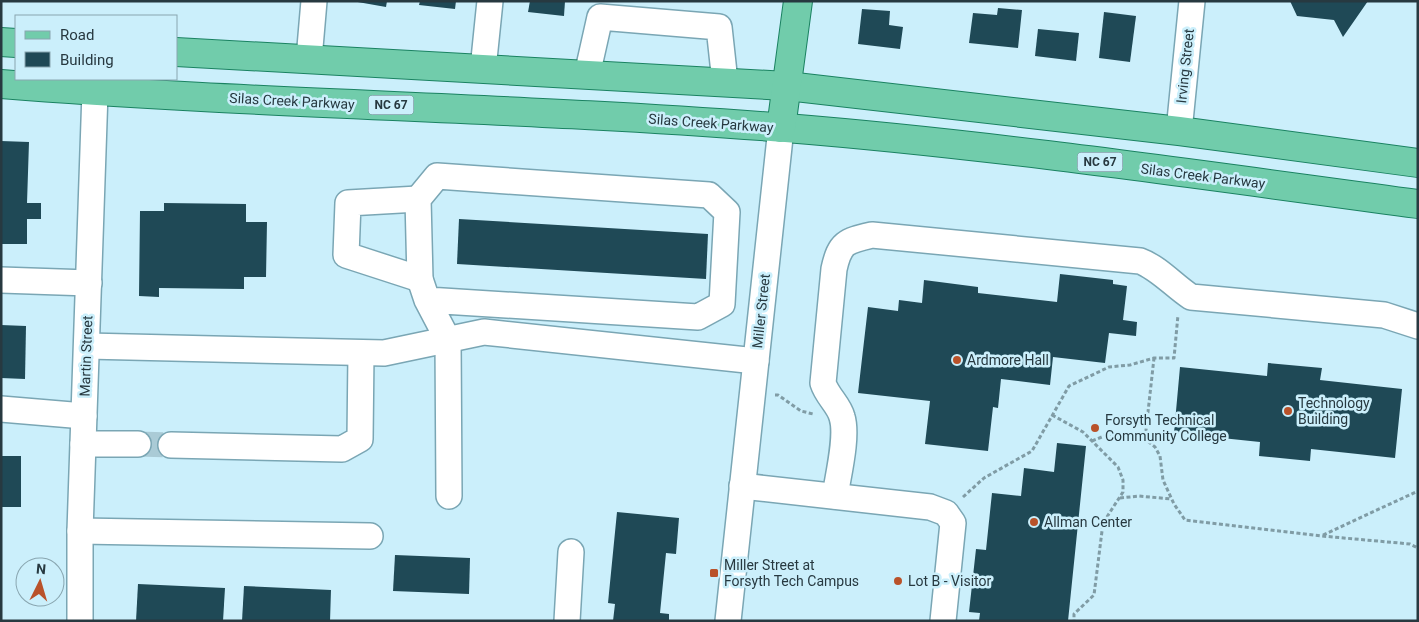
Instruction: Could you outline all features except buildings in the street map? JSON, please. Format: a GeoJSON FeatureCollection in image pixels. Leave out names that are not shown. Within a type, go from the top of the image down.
{"type":"FeatureCollection","features":[{"type":"Feature","properties":{"kind":"main road","name":"Miller Street"},"geometry":{"type":"LineString","coordinates":[[781,128],[798,1]]}},
{"type":"Feature","properties":{"kind":"main road"},"geometry":{"type":"LineString","coordinates":[[1,42],[15,43]]}},
{"type":"Feature","properties":{"kind":"main road"},"geometry":{"type":"LineString","coordinates":[[178,52],[787,86],[1179,131],[1418,163]]}},
{"type":"Feature","properties":{"kind":"main road","name":"Silas Creek Parkway"},"geometry":{"type":"LineString","coordinates":[[1,84],[95,92],[568,113],[781,128],[916,140],[1418,204]]}},
{"type":"Feature","properties":{"kind":"street"},"geometry":{"type":"LineString","coordinates":[[310,59],[314,1]]}},
{"type":"Feature","properties":{"kind":"street"},"geometry":{"type":"LineString","coordinates":[[483,69],[490,1]]}},
{"type":"Feature","properties":{"kind":"street","name":"Irving Street"},"geometry":{"type":"LineString","coordinates":[[1179,131],[1192,1]]}},
{"type":"Feature","properties":{"kind":"street"},"geometry":{"type":"LineString","coordinates":[[587,75],[600,17],[719,27],[725,82]]}},
{"type":"Feature","properties":{"kind":"street","name":"Martin Street"},"geometry":{"type":"LineString","coordinates":[[80,621],[80,531],[95,92]]}},
{"type":"Feature","properties":{"kind":"street","name":"Miller Street"},"geometry":{"type":"LineString","coordinates":[[728,621],[781,128]]}},
{"type":"Feature","properties":{"kind":"street"},"geometry":{"type":"LineString","coordinates":[[418,199],[348,203],[346,254],[423,290],[612,312],[698,317],[722,304],[727,212],[709,195],[437,176],[418,199],[423,290],[448,340],[449,496]]}},
{"type":"Feature","properties":{"kind":"street"},"geometry":{"type":"LineString","coordinates":[[836,496],[844,436],[843,418],[825,390],[823,383],[834,269],[838,253],[843,246],[856,239],[872,235],[1140,261],[1150,264],[1191,297],[1384,315],[1418,326]]}},
{"type":"Feature","properties":{"kind":"street"},"geometry":{"type":"LineString","coordinates":[[1,280],[89,283]]}},
{"type":"Feature","properties":{"kind":"street"},"geometry":{"type":"LineString","coordinates":[[610,345],[612,312]]}},
{"type":"Feature","properties":{"kind":"street"},"geometry":{"type":"LineString","coordinates":[[86,346],[384,354],[484,332],[756,361]]}},
{"type":"Feature","properties":{"kind":"street"},"geometry":{"type":"LineString","coordinates":[[171,445],[342,449],[360,439],[360,353]]}},
{"type":"Feature","properties":{"kind":"street"},"geometry":{"type":"LineString","coordinates":[[1,409],[84,416]]}},
{"type":"Feature","properties":{"kind":"street"},"geometry":{"type":"LineString","coordinates":[[83,444],[138,444]]}},
{"type":"Feature","properties":{"kind":"street"},"geometry":{"type":"LineString","coordinates":[[742,486],[930,506],[946,513],[953,523],[944,621]]}},
{"type":"Feature","properties":{"kind":"street"},"geometry":{"type":"LineString","coordinates":[[80,531],[370,536]]}},
{"type":"Feature","properties":{"kind":"street"},"geometry":{"type":"LineString","coordinates":[[567,621],[571,552]]}},
{"type":"Feature","properties":{"kind":"path"},"geometry":{"type":"LineString","coordinates":[[946,513],[984,478],[1032,451],[1070,386],[1109,367],[1130,365],[1154,358],[1174,358],[1180,290]]}},
{"type":"Feature","properties":{"kind":"path"},"geometry":{"type":"LineString","coordinates":[[1145,439],[1154,358]]}},
{"type":"Feature","properties":{"kind":"path"},"geometry":{"type":"LineString","coordinates":[[774,395],[778,395],[801,411],[817,415],[840,412]]}},
{"type":"Feature","properties":{"kind":"path"},"geometry":{"type":"LineString","coordinates":[[1052,415],[1083,432],[1118,467],[1123,480],[1123,492],[1103,523],[1094,595],[1074,614],[1074,621]]}},
{"type":"Feature","properties":{"kind":"path"},"geometry":{"type":"LineString","coordinates":[[1092,441],[1109,434],[1145,439],[1155,447],[1160,456],[1163,480],[1171,499],[1185,520],[1410,544],[1417,547]]}},
{"type":"Feature","properties":{"kind":"path"},"geometry":{"type":"LineString","coordinates":[[1322,536],[1418,491]]}},
{"type":"Feature","properties":{"kind":"path"},"geometry":{"type":"LineString","coordinates":[[1119,498],[1139,496],[1171,499]]}},
{"type":"Feature","properties":{"kind":"tunnel"},"geometry":{"type":"LineString","coordinates":[[138,444],[171,445]]}},
{"type":"Feature","properties":{"kind":"place","name":"Ardmore Hall"},"geometry":{"type":"Point","coordinates":[957,360]}},
{"type":"Feature","properties":{"kind":"place","name":"Technology Building"},"geometry":{"type":"Point","coordinates":[1288,411]}},
{"type":"Feature","properties":{"kind":"place","name":"Forsyth Technical Community College"},"geometry":{"type":"Point","coordinates":[1095,428]}},
{"type":"Feature","properties":{"kind":"place","name":"Allman Center"},"geometry":{"type":"Point","coordinates":[1034,522]}},
{"type":"Feature","properties":{"kind":"place","name":"Miller Street at Forsyth Tech Campus"},"geometry":{"type":"Point","coordinates":[714,573]}},
{"type":"Feature","properties":{"kind":"place","name":"Lot B - Visitor"},"geometry":{"type":"Point","coordinates":[898,581]}}]}
